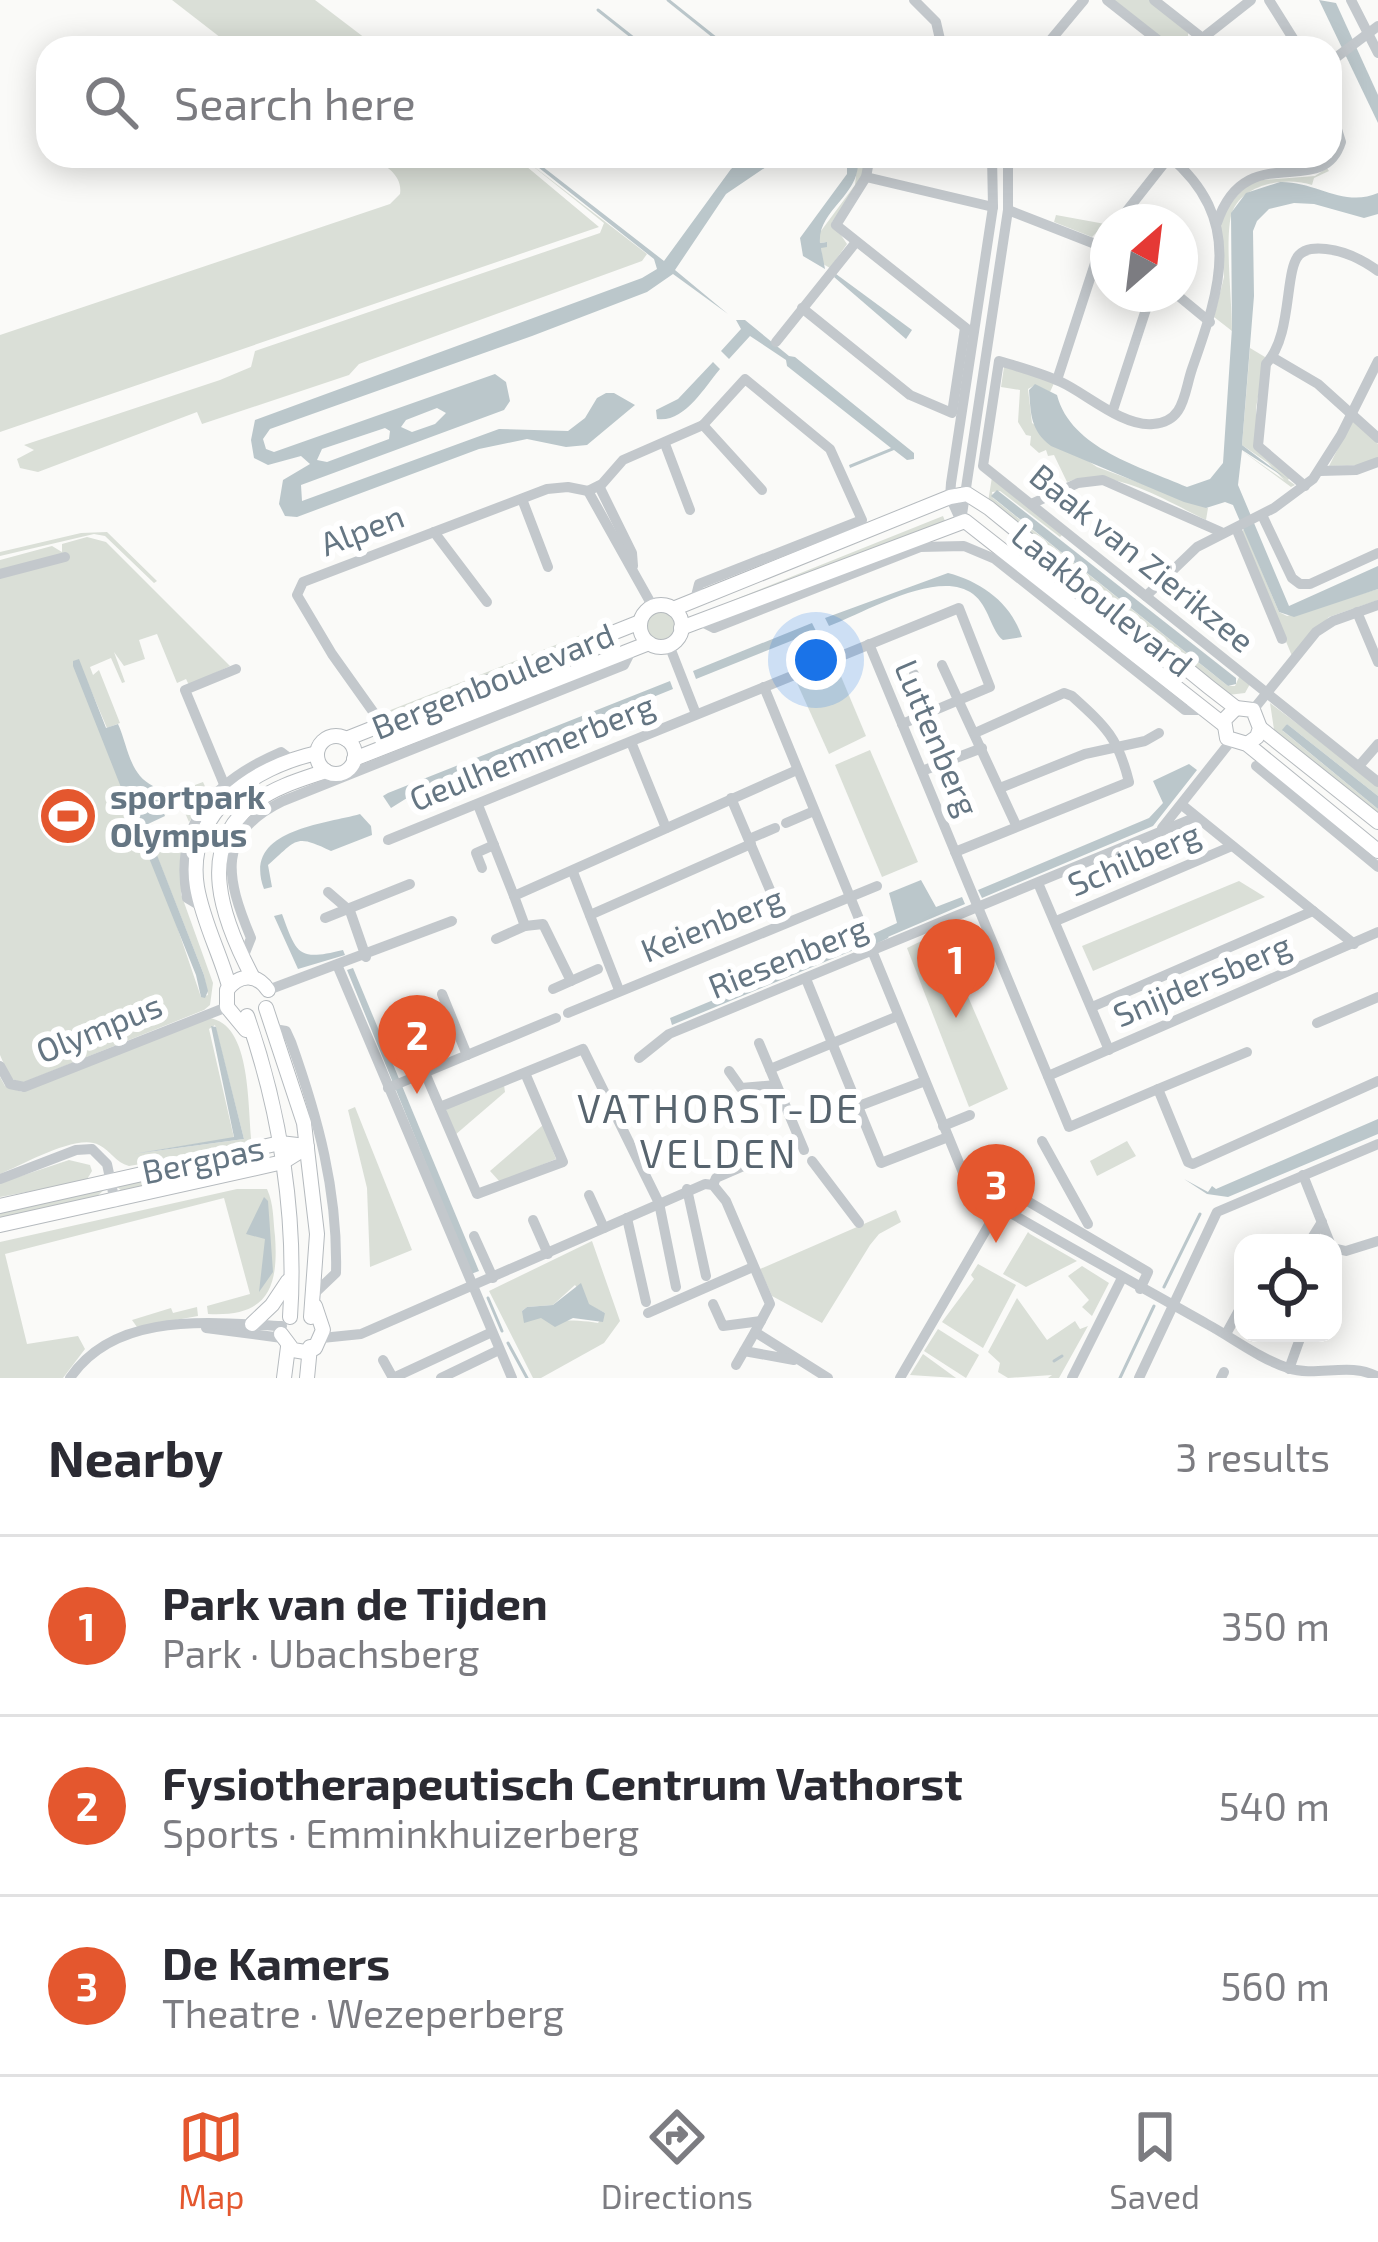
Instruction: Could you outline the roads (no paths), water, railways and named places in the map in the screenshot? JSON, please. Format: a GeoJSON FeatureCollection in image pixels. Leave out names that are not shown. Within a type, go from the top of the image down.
{"type":"FeatureCollection","features":[{"type":"Feature","properties":{"kind":"main road"},"geometry":{"type":"LineString","coordinates":[[673,609],[681,628],[677,640],[669,645],[649,643],[642,636],[640,622],[651,603],[673,609],[967,494]]}},
{"type":"Feature","properties":{"kind":"main road","name":"Laakboulevard"},"geometry":{"type":"LineString","coordinates":[[967,494],[1236,707]]}},
{"type":"Feature","properties":{"kind":"main road"},"geometry":{"type":"LineString","coordinates":[[681,628],[961,521]]}},
{"type":"Feature","properties":{"kind":"main road","name":"Laakboulevard"},"geometry":{"type":"LineString","coordinates":[[961,521],[987,536],[1223,724]]}},
{"type":"Feature","properties":{"kind":"main road","name":"Bergenboulevard"},"geometry":{"type":"LineString","coordinates":[[346,739],[640,622]]}},
{"type":"Feature","properties":{"kind":"main road","name":"Bergenboulevard"},"geometry":{"type":"LineString","coordinates":[[354,759],[649,643]]}},
{"type":"Feature","properties":{"kind":"main road"},"geometry":{"type":"LineString","coordinates":[[1378,822],[1260,728],[1253,710],[1236,707],[1226,716],[1223,724],[1263,767],[1378,851]]}},
{"type":"Feature","properties":{"kind":"main road"},"geometry":{"type":"LineString","coordinates":[[1239,743],[1257,737],[1260,728]]}},
{"type":"Feature","properties":{"kind":"main road"},"geometry":{"type":"LineString","coordinates":[[307,1378],[304,1330],[290,1276],[280,1143],[254,1045],[236,1012],[238,983],[214,943],[196,867],[212,816],[245,782],[317,753],[328,737],[346,739],[354,759],[342,772],[326,771],[317,753]]}},
{"type":"Feature","properties":{"kind":"main road","name":"Bergenboulevard"},"geometry":{"type":"LineString","coordinates":[[238,983],[243,958],[219,898],[222,847],[236,820],[255,802],[326,771]]}},
{"type":"Feature","properties":{"kind":"main road"},"geometry":{"type":"LineString","coordinates":[[238,983],[268,990],[266,1008],[304,1123],[307,1147],[317,1234],[304,1330],[284,1378]]}},
{"type":"Feature","properties":{"kind":"main road"},"geometry":{"type":"LineString","coordinates":[[236,1012],[259,1014],[266,1008]]}},
{"type":"Feature","properties":{"kind":"main road","name":"Bergpas"},"geometry":{"type":"LineString","coordinates":[[0,1206],[280,1143],[307,1147]]}},
{"type":"Feature","properties":{"kind":"main road","name":"Bergpas"},"geometry":{"type":"LineString","coordinates":[[0,1225],[284,1162],[307,1147]]}},
{"type":"Feature","properties":{"kind":"main road"},"geometry":{"type":"LineString","coordinates":[[253,1328],[290,1276]]}},
{"type":"Feature","properties":{"kind":"street"},"geometry":{"type":"LineString","coordinates":[[914,0],[936,22],[939,36]]}},
{"type":"Feature","properties":{"kind":"street"},"geometry":{"type":"LineString","coordinates":[[1055,36],[1084,0]]}},
{"type":"Feature","properties":{"kind":"street"},"geometry":{"type":"LineString","coordinates":[[1107,0],[1153,36]]}},
{"type":"Feature","properties":{"kind":"street"},"geometry":{"type":"LineString","coordinates":[[1154,0],[1200,36]]}},
{"type":"Feature","properties":{"kind":"street"},"geometry":{"type":"LineString","coordinates":[[1202,36],[1251,0]]}},
{"type":"Feature","properties":{"kind":"street"},"geometry":{"type":"LineString","coordinates":[[1269,0],[1292,36]]}},
{"type":"Feature","properties":{"kind":"street"},"geometry":{"type":"LineString","coordinates":[[1351,0],[1374,29],[1378,53]]}},
{"type":"Feature","properties":{"kind":"street"},"geometry":{"type":"LineString","coordinates":[[1342,53],[1374,29]]}},
{"type":"Feature","properties":{"kind":"street"},"geometry":{"type":"LineString","coordinates":[[868,168],[836,225],[969,331]]}},
{"type":"Feature","properties":{"kind":"street"},"geometry":{"type":"LineString","coordinates":[[802,308],[910,395],[952,413],[986,259],[992,168]]}},
{"type":"Feature","properties":{"kind":"street"},"geometry":{"type":"LineString","coordinates":[[961,521],[1009,210],[1008,168]]}},
{"type":"Feature","properties":{"kind":"street"},"geometry":{"type":"LineString","coordinates":[[1132,204],[1161,168]]}},
{"type":"Feature","properties":{"kind":"street"},"geometry":{"type":"LineString","coordinates":[[1090,288],[1057,380],[1145,424],[1174,416],[1184,400],[1221,279],[1216,226],[1203,194],[1180,168]]}},
{"type":"Feature","properties":{"kind":"street"},"geometry":{"type":"LineString","coordinates":[[1216,226],[1232,191],[1248,180],[1274,171],[1320,168]]}},
{"type":"Feature","properties":{"kind":"street"},"geometry":{"type":"LineString","coordinates":[[866,177],[993,207]]}},
{"type":"Feature","properties":{"kind":"street"},"geometry":{"type":"LineString","coordinates":[[1009,210],[1090,238]]}},
{"type":"Feature","properties":{"kind":"street"},"geometry":{"type":"LineString","coordinates":[[776,342],[856,242]]}},
{"type":"Feature","properties":{"kind":"street"},"geometry":{"type":"LineString","coordinates":[[1306,486],[1258,446],[1261,388],[1285,322],[1294,262],[1300,254],[1320,248],[1375,264]]}},
{"type":"Feature","properties":{"kind":"street"},"geometry":{"type":"LineString","coordinates":[[986,259],[992,266],[1001,266]]}},
{"type":"Feature","properties":{"kind":"street"},"geometry":{"type":"LineString","coordinates":[[1113,410],[1144,312]]}},
{"type":"Feature","properties":{"kind":"street"},"geometry":{"type":"LineString","coordinates":[[1198,312],[1210,322]]}},
{"type":"Feature","properties":{"kind":"street"},"geometry":{"type":"LineString","coordinates":[[961,521],[950,497],[969,331]]}},
{"type":"Feature","properties":{"kind":"street"},"geometry":{"type":"LineString","coordinates":[[1272,357],[1316,382],[1378,438]]}},
{"type":"Feature","properties":{"kind":"street","name":"Baak van Zierikzee"},"geometry":{"type":"LineString","coordinates":[[1057,380],[999,361],[983,466],[1378,782]]}},
{"type":"Feature","properties":{"kind":"street"},"geometry":{"type":"LineString","coordinates":[[1146,596],[1190,552],[1249,522],[1321,471],[1378,361]]}},
{"type":"Feature","properties":{"kind":"street"},"geometry":{"type":"LineString","coordinates":[[966,377],[974,386],[982,386]]}},
{"type":"Feature","properties":{"kind":"street"},"geometry":{"type":"LineString","coordinates":[[651,603],[593,489],[623,460],[703,425],[745,380],[830,449],[862,520],[699,584],[695,599]]}},
{"type":"Feature","properties":{"kind":"street"},"geometry":{"type":"LineString","coordinates":[[703,425],[762,490]]}},
{"type":"Feature","properties":{"kind":"street"},"geometry":{"type":"LineString","coordinates":[[665,444],[689,510]]}},
{"type":"Feature","properties":{"kind":"street"},"geometry":{"type":"LineString","coordinates":[[1321,471],[1356,470],[1378,462]]}},
{"type":"Feature","properties":{"kind":"street"},"geometry":{"type":"LineString","coordinates":[[1031,504],[1078,483],[1103,479],[1222,532]]}},
{"type":"Feature","properties":{"kind":"street","name":"Alpen"},"geometry":{"type":"LineString","coordinates":[[374,713],[332,654],[297,595],[298,587],[547,489],[593,489]]}},
{"type":"Feature","properties":{"kind":"street"},"geometry":{"type":"LineString","coordinates":[[522,499],[548,567]]}},
{"type":"Feature","properties":{"kind":"street"},"geometry":{"type":"LineString","coordinates":[[1249,522],[1283,555],[1292,578],[1305,585],[1378,553]]}},
{"type":"Feature","properties":{"kind":"street"},"geometry":{"type":"LineString","coordinates":[[1249,522],[1282,639]]}},
{"type":"Feature","properties":{"kind":"street"},"geometry":{"type":"LineString","coordinates":[[434,532],[487,602]]}},
{"type":"Feature","properties":{"kind":"street","name":"Laakboulevard"},"geometry":{"type":"LineString","coordinates":[[700,621],[715,628],[920,547],[949,544],[977,550],[1006,567],[1185,710],[1204,710]]}},
{"type":"Feature","properties":{"kind":"street"},"geometry":{"type":"LineString","coordinates":[[0,574],[65,557]]}},
{"type":"Feature","properties":{"kind":"street"},"geometry":{"type":"LineString","coordinates":[[1253,710],[1290,658],[1316,632],[1378,604]]}},
{"type":"Feature","properties":{"kind":"street","name":"Geulhemmerberg"},"geometry":{"type":"LineString","coordinates":[[388,840],[959,608],[990,687],[959,700]]}},
{"type":"Feature","properties":{"kind":"street"},"geometry":{"type":"LineString","coordinates":[[1357,612],[1378,662]]}},
{"type":"Feature","properties":{"kind":"street","name":"Luttenberg"},"geometry":{"type":"LineString","coordinates":[[869,644],[1069,1127],[1158,1089]]}},
{"type":"Feature","properties":{"kind":"street"},"geometry":{"type":"LineString","coordinates":[[669,645],[696,713]]}},
{"type":"Feature","properties":{"kind":"street","name":"Bergenboulevard"},"geometry":{"type":"LineString","coordinates":[[243,958],[251,938],[230,880],[241,833],[258,815],[624,664],[632,648]]}},
{"type":"Feature","properties":{"kind":"street"},"geometry":{"type":"LineString","coordinates":[[942,665],[1016,826]]}},
{"type":"Feature","properties":{"kind":"street"},"geometry":{"type":"LineString","coordinates":[[224,784],[185,690],[236,669]]}},
{"type":"Feature","properties":{"kind":"street"},"geometry":{"type":"LineString","coordinates":[[914,674],[929,713]]}},
{"type":"Feature","properties":{"kind":"street"},"geometry":{"type":"LineString","coordinates":[[764,687],[964,1175]]}},
{"type":"Feature","properties":{"kind":"street"},"geometry":{"type":"LineString","coordinates":[[955,852],[1129,782],[1120,746],[1072,696],[1064,694],[975,733]]}},
{"type":"Feature","properties":{"kind":"street"},"geometry":{"type":"LineString","coordinates":[[902,724],[959,700]]}},
{"type":"Feature","properties":{"kind":"street"},"geometry":{"type":"LineString","coordinates":[[1000,788],[1085,754],[1145,741],[1159,733]]}},
{"type":"Feature","properties":{"kind":"street"},"geometry":{"type":"LineString","coordinates":[[631,742],[666,828]]}},
{"type":"Feature","properties":{"kind":"street","name":"Riesenberg"},"geometry":{"type":"LineString","coordinates":[[1160,830],[1239,743]]}},
{"type":"Feature","properties":{"kind":"street"},"geometry":{"type":"LineString","coordinates":[[1359,766],[1378,744]]}},
{"type":"Feature","properties":{"kind":"street"},"geometry":{"type":"LineString","coordinates":[[922,771],[982,748]]}},
{"type":"Feature","properties":{"kind":"street","name":"Bergenboulevard"},"geometry":{"type":"LineString","coordinates":[[376,751],[392,758]]}},
{"type":"Feature","properties":{"kind":"street"},"geometry":{"type":"LineString","coordinates":[[202,907],[187,898],[185,856],[199,815],[224,784],[248,765],[281,752],[293,760]]}},
{"type":"Feature","properties":{"kind":"street"},"geometry":{"type":"LineString","coordinates":[[1263,767],[1378,867]]}},
{"type":"Feature","properties":{"kind":"street"},"geometry":{"type":"LineString","coordinates":[[514,896],[796,770]]}},
{"type":"Feature","properties":{"kind":"street"},"geometry":{"type":"LineString","coordinates":[[296,796],[302,780]]}},
{"type":"Feature","properties":{"kind":"street"},"geometry":{"type":"LineString","coordinates":[[731,798],[784,923]]}},
{"type":"Feature","properties":{"kind":"street"},"geometry":{"type":"LineString","coordinates":[[478,805],[525,926]]}},
{"type":"Feature","properties":{"kind":"street"},"geometry":{"type":"LineString","coordinates":[[1182,805],[1354,944]]}},
{"type":"Feature","properties":{"kind":"street"},"geometry":{"type":"LineString","coordinates":[[590,915],[814,811]]}},
{"type":"Feature","properties":{"kind":"street","name":"Riesenberg"},"geometry":{"type":"LineString","coordinates":[[639,1058],[669,1034],[1196,817]]}},
{"type":"Feature","properties":{"kind":"street"},"geometry":{"type":"LineString","coordinates":[[482,868],[476,853],[494,845]]}},
{"type":"Feature","properties":{"kind":"street","name":"Schilberg"},"geometry":{"type":"LineString","coordinates":[[1056,921],[1232,846]]}},
{"type":"Feature","properties":{"kind":"street"},"geometry":{"type":"LineString","coordinates":[[573,872],[619,991]]}},
{"type":"Feature","properties":{"kind":"street"},"geometry":{"type":"LineString","coordinates":[[1038,883],[1109,1050]]}},
{"type":"Feature","properties":{"kind":"street"},"geometry":{"type":"LineString","coordinates":[[325,918],[410,884]]}},
{"type":"Feature","properties":{"kind":"street","name":"Keienberg"},"geometry":{"type":"LineString","coordinates":[[388,1088],[877,886]]}},
{"type":"Feature","properties":{"kind":"street"},"geometry":{"type":"LineString","coordinates":[[328,892],[350,911],[366,957]]}},
{"type":"Feature","properties":{"kind":"street"},"geometry":{"type":"LineString","coordinates":[[1092,1007],[1312,911]]}},
{"type":"Feature","properties":{"kind":"street"},"geometry":{"type":"LineString","coordinates":[[268,990],[452,921]]}},
{"type":"Feature","properties":{"kind":"street"},"geometry":{"type":"LineString","coordinates":[[496,938],[543,924],[571,981]]}},
{"type":"Feature","properties":{"kind":"street","name":"Snijdersberg"},"geometry":{"type":"LineString","coordinates":[[1048,1076],[1378,932]]}},
{"type":"Feature","properties":{"kind":"street"},"geometry":{"type":"LineString","coordinates":[[338,967],[512,1378]]}},
{"type":"Feature","properties":{"kind":"street"},"geometry":{"type":"LineString","coordinates":[[553,989],[598,969]]}},
{"type":"Feature","properties":{"kind":"street"},"geometry":{"type":"LineString","coordinates":[[806,980],[880,1163],[946,1132],[970,1115]]}},
{"type":"Feature","properties":{"kind":"street"},"geometry":{"type":"LineString","coordinates":[[442,994],[467,1055]]}},
{"type":"Feature","properties":{"kind":"street"},"geometry":{"type":"LineString","coordinates":[[1317,1023],[1378,997]]}},
{"type":"Feature","properties":{"kind":"street","name":"Olympus"},"geometry":{"type":"LineString","coordinates":[[0,1066],[10,1084],[24,1087],[236,1012]]}},
{"type":"Feature","properties":{"kind":"street"},"geometry":{"type":"LineString","coordinates":[[770,1069],[898,1016]]}},
{"type":"Feature","properties":{"kind":"street"},"geometry":{"type":"LineString","coordinates":[[274,1029],[286,1031],[316,1117],[332,1190],[336,1273],[304,1330]]}},
{"type":"Feature","properties":{"kind":"street"},"geometry":{"type":"LineString","coordinates":[[759,1043],[808,1156],[859,1222]]}},
{"type":"Feature","properties":{"kind":"street"},"geometry":{"type":"LineString","coordinates":[[440,1107],[583,1048],[659,1204],[676,1287]]}},
{"type":"Feature","properties":{"kind":"street"},"geometry":{"type":"LineString","coordinates":[[1247,1052],[1158,1089],[1188,1162],[1193,1164],[1378,1081]]}},
{"type":"Feature","properties":{"kind":"street"},"geometry":{"type":"LineString","coordinates":[[730,1070],[741,1088],[776,1085]]}},
{"type":"Feature","properties":{"kind":"street"},"geometry":{"type":"LineString","coordinates":[[425,1073],[477,1194],[563,1162],[525,1072]]}},
{"type":"Feature","properties":{"kind":"street"},"geometry":{"type":"LineString","coordinates":[[859,1106],[925,1081]]}},
{"type":"Feature","properties":{"kind":"street"},"geometry":{"type":"LineString","coordinates":[[1042,1141],[1088,1224]]}},
{"type":"Feature","properties":{"kind":"street"},"geometry":{"type":"LineString","coordinates":[[1139,1378],[1216,1212],[1378,1144]]}},
{"type":"Feature","properties":{"kind":"street"},"geometry":{"type":"LineString","coordinates":[[0,1179],[88,1148],[102,1156],[115,1202]]}},
{"type":"Feature","properties":{"kind":"street"},"geometry":{"type":"LineString","coordinates":[[713,1185],[716,1178],[746,1165]]}},
{"type":"Feature","properties":{"kind":"street"},"geometry":{"type":"LineString","coordinates":[[1303,1175],[1327,1234]]}},
{"type":"Feature","properties":{"kind":"street"},"geometry":{"type":"LineString","coordinates":[[70,1378],[96,1351],[116,1340],[179,1324],[204,1321],[352,1336],[687,1190],[713,1185]]}},
{"type":"Feature","properties":{"kind":"street"},"geometry":{"type":"LineString","coordinates":[[713,1185],[727,1201],[770,1304],[736,1365]]}},
{"type":"Feature","properties":{"kind":"street"},"geometry":{"type":"LineString","coordinates":[[687,1190],[706,1276]]}},
{"type":"Feature","properties":{"kind":"street"},"geometry":{"type":"LineString","coordinates":[[590,1195],[604,1228]]}},
{"type":"Feature","properties":{"kind":"street"},"geometry":{"type":"LineString","coordinates":[[1140,1289],[1148,1272],[1022,1197],[1014,1215],[1140,1289],[1289,1369],[1306,1374],[1364,1369],[1378,1377]]}},
{"type":"Feature","properties":{"kind":"street"},"geometry":{"type":"LineString","coordinates":[[900,1378],[997,1211]]}},
{"type":"Feature","properties":{"kind":"street"},"geometry":{"type":"LineString","coordinates":[[627,1218],[647,1307],[753,1267]]}},
{"type":"Feature","properties":{"kind":"street"},"geometry":{"type":"LineString","coordinates":[[533,1220],[548,1254]]}},
{"type":"Feature","properties":{"kind":"street"},"geometry":{"type":"LineString","coordinates":[[1315,1234],[1322,1222]]}},
{"type":"Feature","properties":{"kind":"street"},"geometry":{"type":"LineString","coordinates":[[474,1236],[493,1278]]}},
{"type":"Feature","properties":{"kind":"street"},"geometry":{"type":"LineString","coordinates":[[1342,1249],[1378,1241]]}},
{"type":"Feature","properties":{"kind":"street"},"geometry":{"type":"LineString","coordinates":[[1072,1378],[1122,1278]]}},
{"type":"Feature","properties":{"kind":"street"},"geometry":{"type":"LineString","coordinates":[[713,1304],[723,1326],[758,1326],[828,1378]]}},
{"type":"Feature","properties":{"kind":"street"},"geometry":{"type":"LineString","coordinates":[[1226,1334],[1234,1320]]}},
{"type":"Feature","properties":{"kind":"street"},"geometry":{"type":"LineString","coordinates":[[382,1360],[393,1378],[490,1333]]}},
{"type":"Feature","properties":{"kind":"street"},"geometry":{"type":"LineString","coordinates":[[1289,1369],[1300,1342]]}},
{"type":"Feature","properties":{"kind":"street"},"geometry":{"type":"LineString","coordinates":[[441,1378],[499,1350]]}},
{"type":"Feature","properties":{"kind":"street"},"geometry":{"type":"LineString","coordinates":[[744,1352],[801,1362]]}},
{"type":"Feature","properties":{"kind":"waterway"},"geometry":{"type":"LineString","coordinates":[[668,0],[713,36]]}},
{"type":"Feature","properties":{"kind":"waterway"},"geometry":{"type":"LineString","coordinates":[[598,10],[631,36]]}},
{"type":"Feature","properties":{"kind":"waterway"},"geometry":{"type":"LineString","coordinates":[[875,943],[887,937]]}},
{"type":"Feature","properties":{"kind":"waterway"},"geometry":{"type":"LineString","coordinates":[[1164,1287],[1200,1214]]}},
{"type":"Feature","properties":{"kind":"waterway"},"geometry":{"type":"LineString","coordinates":[[488,1298],[502,1331]]}},
{"type":"Feature","properties":{"kind":"waterway"},"geometry":{"type":"LineString","coordinates":[[1120,1378],[1154,1306]]}},
{"type":"Feature","properties":{"kind":"waterway"},"geometry":{"type":"LineString","coordinates":[[508,1343],[527,1378]]}},
{"type":"Feature","properties":{"kind":"waterway"},"geometry":{"type":"LineString","coordinates":[[1054,1361],[1062,1356]]}},
{"type":"Feature","properties":{"kind":"place","name":"sportpark Olympus"},"geometry":{"type":"Point","coordinates":[68,816]}},
{"type":"Feature","properties":{"kind":"place","name":"Park van de Tijden"},"geometry":{"type":"Point","coordinates":[956,1018]}},
{"type":"Feature","properties":{"kind":"place","name":"Fysiotherapeutisch Centrum Vathorst"},"geometry":{"type":"Point","coordinates":[417,1094]}},
{"type":"Feature","properties":{"kind":"place","name":"De Kamers"},"geometry":{"type":"Point","coordinates":[996,1243]}},
{"type":"Feature","properties":{"kind":"district","name":"VATHORST-DE VELDEN"},"geometry":{"type":"Point","coordinates":[719,1132]}}]}
